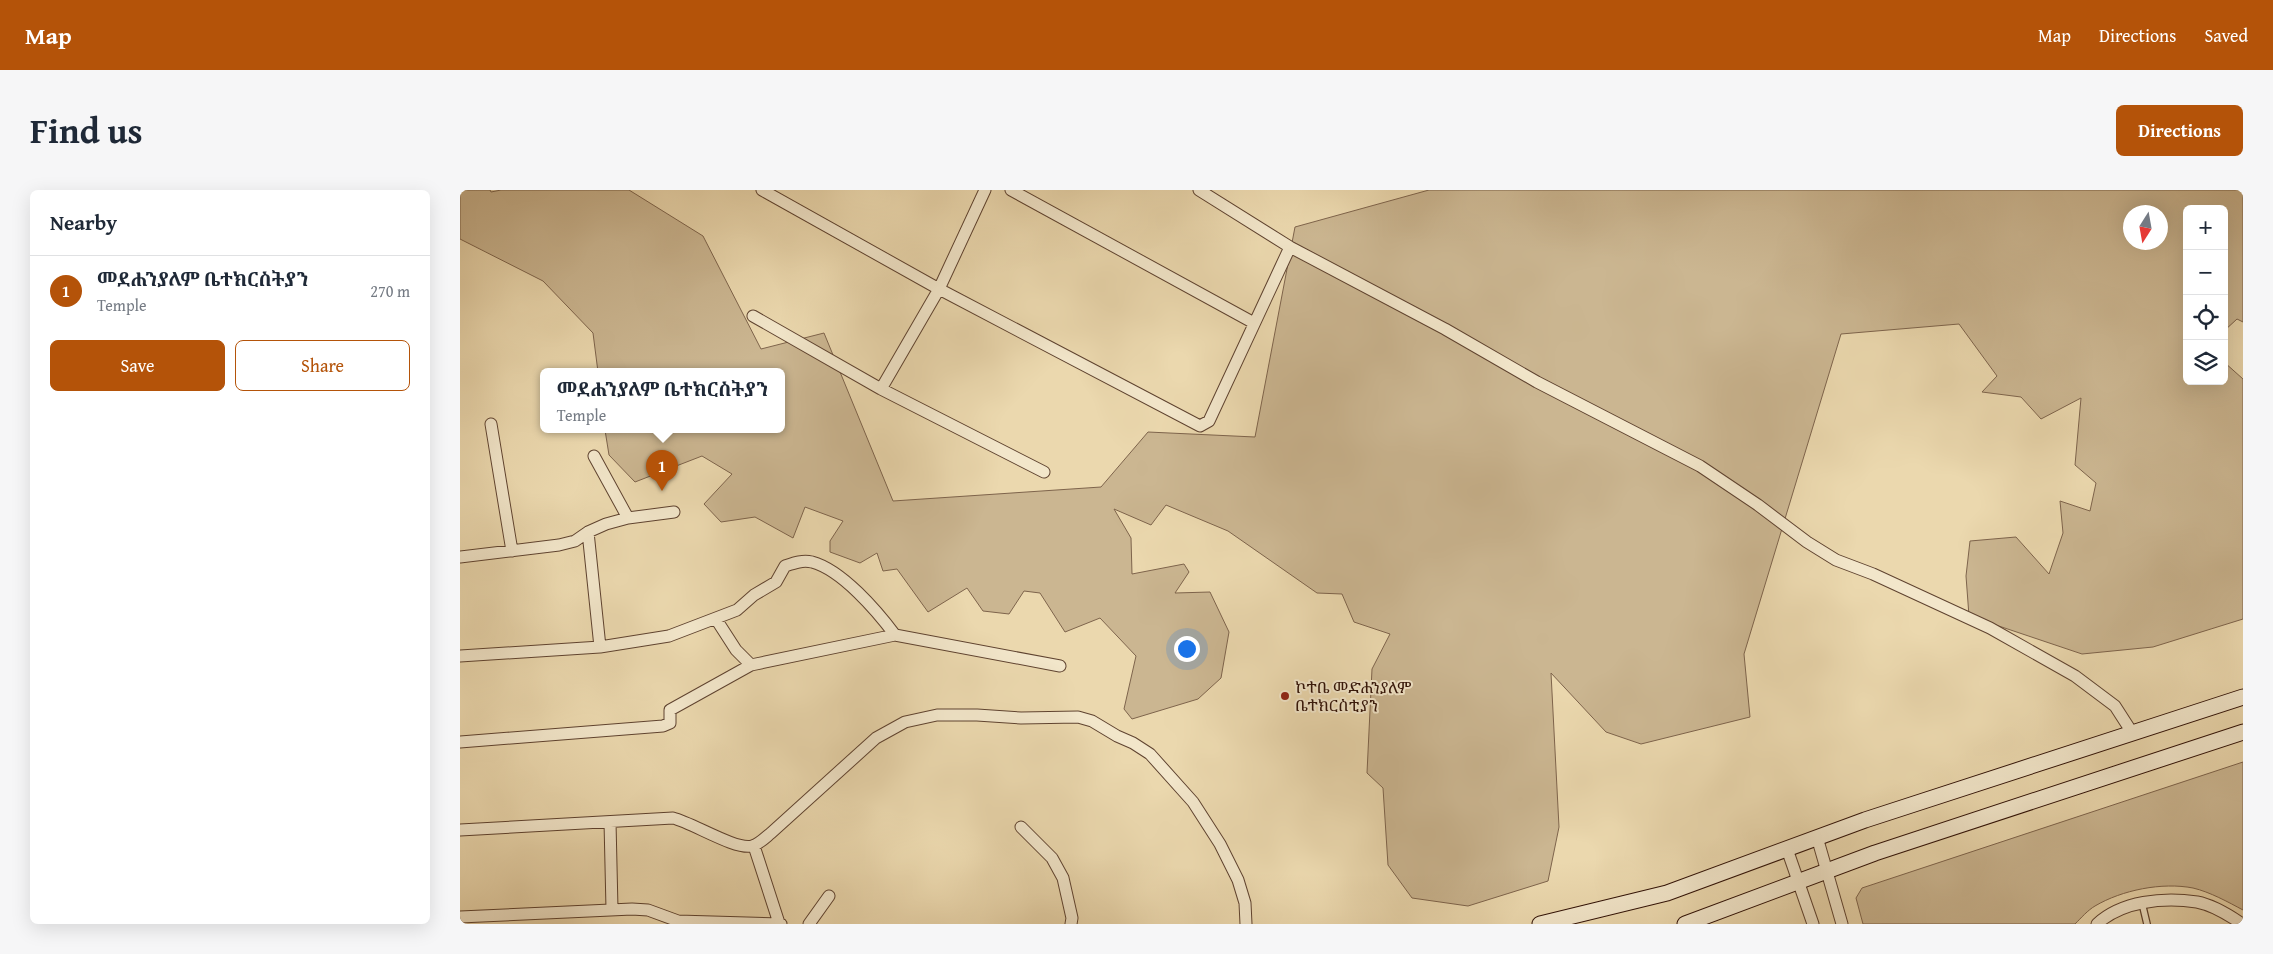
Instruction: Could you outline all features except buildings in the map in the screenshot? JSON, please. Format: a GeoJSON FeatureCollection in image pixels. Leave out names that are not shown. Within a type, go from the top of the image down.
{"type":"FeatureCollection","features":[{"type":"Feature","properties":{"kind":"main road"},"geometry":{"type":"LineString","coordinates":[[1540,924],[1667,893],[1817,837],[2243,697]]}},
{"type":"Feature","properties":{"kind":"main road"},"geometry":{"type":"LineString","coordinates":[[1685,924],[1827,871],[2243,732]]}},
{"type":"Feature","properties":{"kind":"street"},"geometry":{"type":"LineString","coordinates":[[762,190],[939,289],[1200,426],[1209,421],[1290,247]]}},
{"type":"Feature","properties":{"kind":"street"},"geometry":{"type":"LineString","coordinates":[[881,390],[939,289],[986,190]]}},
{"type":"Feature","properties":{"kind":"street"},"geometry":{"type":"LineString","coordinates":[[1011,190],[1254,323]]}},
{"type":"Feature","properties":{"kind":"street"},"geometry":{"type":"LineString","coordinates":[[1199,190],[1290,247],[1445,330],[1537,382],[1700,466],[1758,504],[1806,542],[1836,560],[1873,574],[1990,628],[2075,676],[2115,706],[2133,734]]}},
{"type":"Feature","properties":{"kind":"street"},"geometry":{"type":"LineString","coordinates":[[752,316],[881,390],[1044,472]]}},
{"type":"Feature","properties":{"kind":"street"},"geometry":{"type":"LineString","coordinates":[[491,424],[512,551]]}},
{"type":"Feature","properties":{"kind":"street"},"geometry":{"type":"LineString","coordinates":[[594,456],[628,518]]}},
{"type":"Feature","properties":{"kind":"street"},"geometry":{"type":"LineString","coordinates":[[460,557],[575,541],[588,532],[628,518],[674,512]]}},
{"type":"Feature","properties":{"kind":"street"},"geometry":{"type":"LineString","coordinates":[[588,532],[600,647]]}},
{"type":"Feature","properties":{"kind":"street"},"geometry":{"type":"LineString","coordinates":[[460,656],[600,647],[669,636],[737,610],[754,594],[776,582],[785,566],[802,561],[813,563],[839,576],[876,612],[895,635]]}},
{"type":"Feature","properties":{"kind":"street"},"geometry":{"type":"LineString","coordinates":[[716,619],[736,650],[751,665]]}},
{"type":"Feature","properties":{"kind":"street"},"geometry":{"type":"LineString","coordinates":[[460,742],[664,726],[670,723],[670,710],[751,665],[895,635],[1060,666]]}},
{"type":"Feature","properties":{"kind":"street"},"geometry":{"type":"LineString","coordinates":[[460,830],[673,818],[687,821],[733,844],[745,847],[754,846],[771,833],[876,738],[905,722],[937,715],[1021,718],[1078,717],[1092,721],[1150,754],[1193,802],[1220,844],[1238,880],[1245,903],[1246,924]]}},
{"type":"Feature","properties":{"kind":"street"},"geometry":{"type":"LineString","coordinates":[[610,822],[612,909]]}},
{"type":"Feature","properties":{"kind":"street"},"geometry":{"type":"LineString","coordinates":[[1022,827],[1052,858],[1063,878],[1072,918],[1071,924]]}},
{"type":"Feature","properties":{"kind":"street"},"geometry":{"type":"LineString","coordinates":[[1817,837],[1842,924]]}},
{"type":"Feature","properties":{"kind":"street"},"geometry":{"type":"LineString","coordinates":[[460,916],[612,909],[648,910],[678,921],[780,924],[754,846]]}},
{"type":"Feature","properties":{"kind":"street"},"geometry":{"type":"LineString","coordinates":[[1786,849],[1813,924]]}},
{"type":"Feature","properties":{"kind":"street"},"geometry":{"type":"LineString","coordinates":[[809,924],[829,896]]}},
{"type":"Feature","properties":{"kind":"street"},"geometry":{"type":"LineString","coordinates":[[2097,924],[2106,916],[2135,904],[2168,901],[2198,902],[2225,912],[2242,924]]}},
{"type":"Feature","properties":{"kind":"lane"},"geometry":{"type":"LineString","coordinates":[[2142,903],[2147,924]]}},
{"type":"Feature","properties":{"kind":"shaded area"},"geometry":{"type":"Polygon","coordinates":[[[460,190],[490,190],[491,192],[501,190],[629,190],[703,236],[761,349],[824,333],[893,501],[1101,487],[1148,432],[1255,437],[1295,227],[1429,190],[2243,190],[2243,322],[2237,319],[2228,327],[2228,205],[2183,205],[2183,385],[2228,385],[2228,366],[2243,379],[2243,619],[2153,647],[2082,654],[1969,616],[1966,576],[1970,541],[2016,537],[2049,574],[2063,533],[2060,501],[2090,511],[2096,483],[2075,465],[2081,398],[2041,419],[2021,397],[1982,392],[1997,376],[1959,324],[1841,334],[1744,654],[1750,717],[1641,744],[1606,732],[1551,673],[1559,827],[1548,881],[1468,906],[1412,898],[1388,865],[1383,788],[1367,773],[1372,669],[1390,634],[1354,622],[1342,594],[1317,593],[1228,531],[1166,505],[1151,525],[1114,509],[1131,538],[1132,574],[1184,564],[1189,572],[1175,593],[1210,592],[1229,632],[1221,678],[1198,699],[1132,719],[1124,709],[1136,656],[1100,618],[1065,632],[1040,593],[1024,591],[1009,614],[983,611],[967,588],[928,612],[897,569],[883,571],[877,553],[860,563],[830,552],[830,541],[843,521],[805,507],[793,538],[755,517],[721,522],[704,504],[732,474],[702,456],[635,482],[609,455],[605,433],[785,433],[785,368],[597,368],[593,333],[543,281],[460,239],[460,190]]]}},
{"type":"Feature","properties":{"kind":"shaded area"},"geometry":{"type":"Polygon","coordinates":[[[2243,762],[2243,910],[2193,888],[2168,886],[2142,889],[2106,900],[2092,908],[2075,924],[1863,924],[1856,898],[1862,888],[2243,762]]]}},
{"type":"Feature","properties":{"kind":"place","name":"መደሐንያለም ቤተክርስትያን"},"geometry":{"type":"Point","coordinates":[662,491]}},
{"type":"Feature","properties":{"kind":"place","name":"ኮተቤ መድሐንያለም ቤተክርስቲያን"},"geometry":{"type":"Point","coordinates":[1285,696]}}]}
